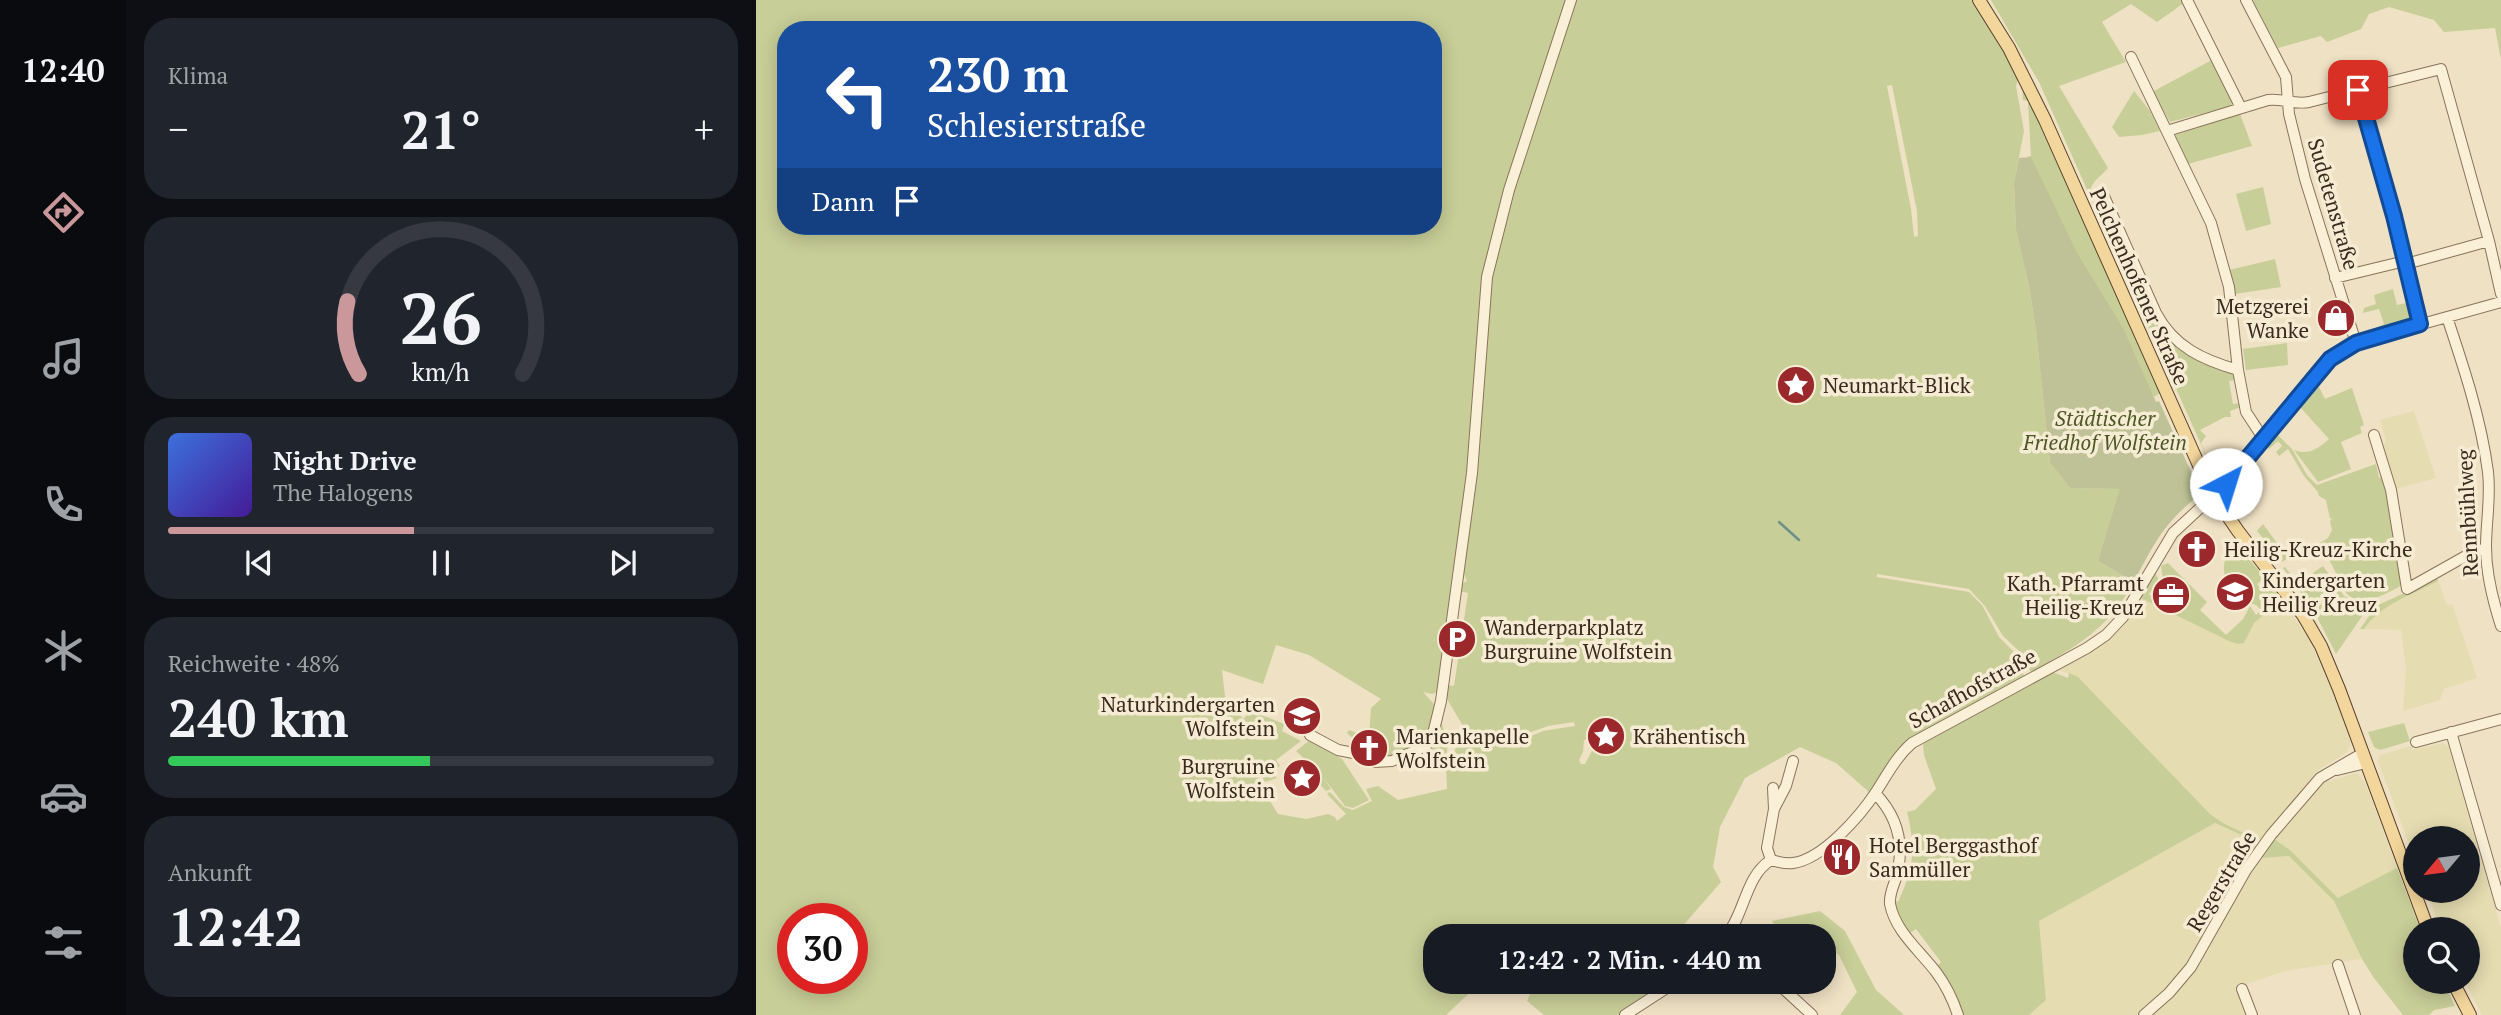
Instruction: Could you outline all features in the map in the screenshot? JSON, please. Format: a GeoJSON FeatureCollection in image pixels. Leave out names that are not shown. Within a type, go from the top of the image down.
{"type":"FeatureCollection","features":[{"type":"Feature","properties":{"kind":"main road","name":"Pelchenhofener Straße"},"geometry":{"type":"LineString","coordinates":[[1979,0],[2014,58],[2073,182],[2213,496],[2312,628],[2339,689],[2424,917]]}},
{"type":"Feature","properties":{"kind":"main road"},"geometry":{"type":"LineString","coordinates":[[2459,994],[2470,1015]]}},
{"type":"Feature","properties":{"kind":"street"},"geometry":{"type":"LineString","coordinates":[[1310,735],[1338,750],[1359,754],[1374,762],[1405,757],[1426,746],[1432,737],[1438,715],[1472,473],[1487,277],[1509,190],[1571,0]]}},
{"type":"Feature","properties":{"kind":"street"},"geometry":{"type":"LineString","coordinates":[[2187,0],[2241,108]]}},
{"type":"Feature","properties":{"kind":"street","name":"Sudetenstraße"},"geometry":{"type":"LineString","coordinates":[[2246,0],[2286,77],[2287,103],[2305,178],[2356,343]]}},
{"type":"Feature","properties":{"kind":"street"},"geometry":{"type":"LineString","coordinates":[[2131,57],[2206,209],[2217,239],[2229,287],[2238,370],[2246,412],[2263,438]]}},
{"type":"Feature","properties":{"kind":"street"},"geometry":{"type":"LineString","coordinates":[[2167,131],[2273,99],[2287,103],[2309,102],[2441,69],[2489,241],[2501,295]]}},
{"type":"Feature","properties":{"kind":"street"},"geometry":{"type":"LineString","coordinates":[[2358,90],[2420,324]]}},
{"type":"Feature","properties":{"kind":"street"},"geometry":{"type":"LineString","coordinates":[[2103,194],[2161,322],[2190,352],[2208,361],[2238,370]]}},
{"type":"Feature","properties":{"kind":"street"},"geometry":{"type":"LineString","coordinates":[[2336,278],[2489,241]]}},
{"type":"Feature","properties":{"kind":"street","name":"Schafhofstraße"},"geometry":{"type":"LineString","coordinates":[[1771,860],[1793,863],[1821,849],[1852,822],[1897,759],[1912,743],[2106,635],[2132,605],[2173,533],[2232,477],[2323,365],[2356,343],[2501,302]]}},
{"type":"Feature","properties":{"kind":"street","name":"Rennbühlweg"},"geometry":{"type":"LineString","coordinates":[[2448,317],[2473,398],[2489,488],[2486,548],[2490,585],[2501,626]]}},
{"type":"Feature","properties":{"kind":"street"},"geometry":{"type":"LineString","coordinates":[[2374,435],[2391,490],[2407,589],[2471,553],[2486,548]]}},
{"type":"Feature","properties":{"kind":"street"},"geometry":{"type":"LineString","coordinates":[[2489,488],[2501,484]]}},
{"type":"Feature","properties":{"kind":"street"},"geometry":{"type":"LineString","coordinates":[[2416,742],[2501,719]]}},
{"type":"Feature","properties":{"kind":"street"},"geometry":{"type":"LineString","coordinates":[[2451,732],[2501,905]]}},
{"type":"Feature","properties":{"kind":"street","name":"Regerstraße"},"geometry":{"type":"LineString","coordinates":[[2144,1015],[2169,993],[2191,967],[2246,870],[2265,842],[2317,781],[2334,770],[2365,758]]}},
{"type":"Feature","properties":{"kind":"street"},"geometry":{"type":"LineString","coordinates":[[1774,809],[1786,786],[1793,761]]}},
{"type":"Feature","properties":{"kind":"street"},"geometry":{"type":"LineString","coordinates":[[1734,924],[1757,874],[1771,860],[1768,840],[1774,809],[1773,788]]}},
{"type":"Feature","properties":{"kind":"street"},"geometry":{"type":"LineString","coordinates":[[1875,793],[1893,818],[1901,840],[1901,854],[1890,895],[1892,911],[1908,938],[1941,979],[1958,1015]]}},
{"type":"Feature","properties":{"kind":"street"},"geometry":{"type":"LineString","coordinates":[[2338,965],[2355,1015]]}},
{"type":"Feature","properties":{"kind":"street"},"geometry":{"type":"LineString","coordinates":[[2242,989],[2252,1015]]}},
{"type":"Feature","properties":{"kind":"street"},"geometry":{"type":"LineString","coordinates":[[1625,1015],[1657,994]]}},
{"type":"Feature","properties":{"kind":"street"},"geometry":{"type":"LineString","coordinates":[[1789,994],[1812,1015]]}},
{"type":"Feature","properties":{"kind":"shaded area"},"geometry":{"type":"Polygon","coordinates":[[[2414,411],[2436,478],[2395,489],[2380,420],[2414,411]]]}},
{"type":"Feature","properties":{"kind":"shaded area"},"geometry":{"type":"Polygon","coordinates":[[[2438,581],[2447,605],[2452,604],[2477,678],[2444,689],[2440,700],[2403,711],[2406,669],[2401,630],[2364,629],[2382,609],[2438,581]]]}},
{"type":"Feature","properties":{"kind":"shaded area"},"geometry":{"type":"Polygon","coordinates":[[[2141,598],[2241,644],[2254,623],[2282,600],[2309,639],[2334,695],[2351,744],[2346,753],[2318,770],[2263,839],[2258,840],[2210,814],[2085,684],[2075,676],[2056,669],[2111,638],[2123,626],[2141,598]]]}},
{"type":"Feature","properties":{"kind":"shaded area"},"geometry":{"type":"Polygon","coordinates":[[[2443,743],[2448,746],[2471,826],[2403,828],[2378,761],[2380,755],[2411,746],[2413,750],[2443,743]]]}},
{"type":"Feature","properties":{"kind":"shaded area"},"geometry":{"type":"Polygon","coordinates":[[[2357,773],[2365,782],[2397,868],[2338,898],[2305,864],[2274,839],[2322,783],[2357,773]]]}},
{"type":"Feature","properties":{"kind":"shaded area"},"geometry":{"type":"Polygon","coordinates":[[[2215,823],[2257,842],[2258,846],[2187,963],[2164,991],[2138,1015],[2029,1015],[2046,1000],[2039,921],[2215,823]]]}},
{"type":"Feature","properties":{"kind":"shaded area"},"geometry":{"type":"Polygon","coordinates":[[[2289,856],[2334,901],[2362,959],[2285,971],[2238,987],[2249,1015],[2151,1015],[2193,974],[2260,858],[2289,856]]]}},
{"type":"Feature","properties":{"kind":"shaded area"},"geometry":{"type":"Polygon","coordinates":[[[2480,856],[2501,928],[2501,1015],[2482,1015],[2471,994],[2480,994],[2480,917],[2436,917],[2431,903],[2480,903],[2480,856]]]}},
{"type":"Feature","properties":{"kind":"green space"},"geometry":{"type":"Polygon","coordinates":[[[756,0],[1973,0],[2019,76],[2016,86],[2024,131],[2014,183],[2016,230],[2036,330],[2050,463],[2070,488],[2121,489],[2098,561],[2134,582],[2124,599],[2102,625],[2063,654],[2031,672],[2019,651],[2003,636],[1985,606],[1969,589],[1877,574],[1877,577],[1969,592],[1982,605],[1999,637],[2016,654],[2024,676],[1901,748],[1869,792],[1836,763],[1800,747],[1745,778],[1720,827],[1713,867],[1721,882],[1684,924],[1423,924],[1423,994],[1468,994],[1446,1015],[756,1015],[756,0]],[[1892,85],[1887,86],[1914,237],[1918,236],[1917,211],[1892,85]],[[1455,572],[1437,692],[1423,692],[1434,704],[1432,722],[1424,742],[1384,760],[1386,753],[1380,751],[1375,760],[1360,751],[1355,740],[1347,733],[1349,730],[1369,738],[1371,708],[1381,699],[1309,655],[1276,645],[1263,684],[1222,670],[1225,696],[1243,719],[1252,711],[1284,724],[1282,731],[1301,741],[1276,760],[1280,766],[1271,772],[1277,778],[1265,782],[1262,776],[1257,780],[1278,814],[1306,819],[1328,814],[1337,821],[1346,814],[1327,794],[1330,792],[1344,807],[1353,810],[1372,801],[1366,789],[1378,786],[1398,800],[1447,789],[1446,766],[1456,748],[1471,739],[1512,744],[1543,731],[1575,726],[1574,722],[1548,726],[1509,740],[1469,736],[1444,694],[1445,685],[1454,686],[1468,593],[1459,591],[1461,584],[1467,581],[1463,572],[1455,572]],[[1615,729],[1584,740],[1579,760],[1581,764],[1585,764],[1594,747],[1613,739],[1617,734],[1615,729]]]}},
{"type":"Feature","properties":{"kind":"green space"},"geometry":{"type":"Polygon","coordinates":[[[1991,0],[2183,0],[2184,3],[2157,22],[2131,4],[2102,22],[2126,62],[2059,86],[2108,168],[2094,182],[2091,192],[2098,205],[2108,212],[2148,304],[2186,353],[2203,364],[2226,369],[2234,374],[2236,380],[2229,381],[2233,404],[2240,403],[2241,407],[2230,411],[2231,417],[2225,417],[2200,430],[2206,436],[2201,443],[2212,468],[2218,467],[2220,473],[2216,478],[2039,82],[1991,0]]]}},
{"type":"Feature","properties":{"kind":"green space"},"geometry":{"type":"Polygon","coordinates":[[[2253,0],[2501,0],[2501,59],[2495,28],[2444,32],[2434,20],[2389,7],[2369,14],[2361,29],[2327,42],[2321,36],[2278,48],[2253,0]]]}},
{"type":"Feature","properties":{"kind":"green space"},"geometry":{"type":"Polygon","coordinates":[[[2212,60],[2232,101],[2231,106],[2170,122],[2152,92],[2212,60]]]}},
{"type":"Feature","properties":{"kind":"green space"},"geometry":{"type":"Polygon","coordinates":[[[2022,84],[2160,393],[2154,397],[2151,391],[2143,393],[2027,157],[2031,156],[2028,101],[2023,100],[2022,84]]]}},
{"type":"Feature","properties":{"kind":"green space"},"geometry":{"type":"Polygon","coordinates":[[[2134,91],[2150,111],[2160,131],[2119,137],[2112,127],[2134,91]]]}},
{"type":"Feature","properties":{"kind":"green space"},"geometry":{"type":"Polygon","coordinates":[[[2240,114],[2252,146],[2188,164],[2176,142],[2176,135],[2240,114]]]}},
{"type":"Feature","properties":{"kind":"green space","name":"Städtischer Friedhof Wolfstein"},"geometry":{"type":"Polygon","coordinates":[[[2031,157],[2077,253],[2123,328],[2201,494],[2169,523],[2134,582],[2098,561],[2120,489],[2070,488],[2050,463],[2036,330],[2016,230],[2014,183],[2019,158],[2031,157]]]}},
{"type":"Feature","properties":{"kind":"green space"},"geometry":{"type":"Polygon","coordinates":[[[2263,187],[2271,224],[2246,231],[2236,194],[2263,187]]]}},
{"type":"Feature","properties":{"kind":"green space"},"geometry":{"type":"Polygon","coordinates":[[[2275,259],[2281,287],[2235,294],[2229,270],[2275,259]]]}},
{"type":"Feature","properties":{"kind":"green space"},"geometry":{"type":"Polygon","coordinates":[[[2393,289],[2397,305],[2411,302],[2413,321],[2362,335],[2384,324],[2379,309],[2363,313],[2364,308],[2376,304],[2374,295],[2393,289]]]}},
{"type":"Feature","properties":{"kind":"green space"},"geometry":{"type":"Polygon","coordinates":[[[2287,343],[2288,365],[2246,370],[2243,349],[2287,343]]]}},
{"type":"Feature","properties":{"kind":"green space"},"geometry":{"type":"Polygon","coordinates":[[[2318,385],[2325,399],[2352,388],[2364,425],[2360,427],[2362,433],[2341,442],[2351,469],[2318,482],[2294,450],[2309,452],[2329,439],[2300,407],[2318,385]]]}},
{"type":"Feature","properties":{"kind":"green space"},"geometry":{"type":"Polygon","coordinates":[[[2277,434],[2292,449],[2307,475],[2317,485],[2376,464],[2379,478],[2384,476],[2401,584],[2399,587],[2378,597],[2363,600],[2356,600],[2344,590],[2320,543],[2328,538],[2332,530],[2330,521],[2333,518],[2330,519],[2326,500],[2319,496],[2304,476],[2288,449],[2279,456],[2276,452],[2282,446],[2278,441],[2269,449],[2266,447],[2277,434]]]}},
{"type":"Feature","properties":{"kind":"green space"},"geometry":{"type":"Polygon","coordinates":[[[2263,524],[2288,558],[2282,562],[2257,531],[2263,524]]]}},
{"type":"Feature","properties":{"kind":"green space"},"geometry":{"type":"Polygon","coordinates":[[[2232,539],[2265,578],[2257,584],[2260,587],[2269,582],[2282,600],[2254,623],[2244,643],[2231,642],[2141,598],[2154,570],[2159,581],[2149,594],[2154,599],[2159,593],[2174,607],[2183,598],[2169,584],[2164,586],[2161,566],[2168,563],[2207,602],[2200,610],[2226,635],[2243,619],[2250,606],[2256,615],[2261,610],[2247,602],[2234,589],[2227,596],[2226,594],[2224,552],[2235,545],[2233,542],[2223,547],[2232,539]]]}},
{"type":"Feature","properties":{"kind":"green space"},"geometry":{"type":"Polygon","coordinates":[[[2323,566],[2344,596],[2366,606],[2367,609],[2336,654],[2315,613],[2283,568],[2285,567],[2298,583],[2323,566]]]}},
{"type":"Feature","properties":{"kind":"green space"},"geometry":{"type":"Polygon","coordinates":[[[2437,578],[2438,581],[2388,607],[2364,629],[2360,629],[2376,606],[2437,578]]]}},
{"type":"Feature","properties":{"kind":"green space"},"geometry":{"type":"Polygon","coordinates":[[[2052,672],[2068,678],[2069,673],[2078,677],[2210,814],[2258,840],[2257,842],[2215,823],[2039,921],[2046,1000],[2029,1015],[1963,1015],[1937,966],[1941,962],[1916,929],[1909,934],[1894,899],[1898,902],[1912,858],[1912,836],[1907,812],[1915,810],[1936,789],[1923,744],[2052,672]]]}},
{"type":"Feature","properties":{"kind":"green space"},"geometry":{"type":"Polygon","coordinates":[[[1441,722],[1446,735],[1446,753],[1444,759],[1432,766],[1424,751],[1441,722]]]}},
{"type":"Feature","properties":{"kind":"green space"},"geometry":{"type":"Polygon","coordinates":[[[2404,723],[2410,741],[2380,750],[2374,747],[2368,732],[2404,723]]]}},
{"type":"Feature","properties":{"kind":"green space"},"geometry":{"type":"Polygon","coordinates":[[[1310,740],[1342,759],[1369,800],[1353,808],[1345,806],[1323,777],[1331,789],[1326,791],[1317,781],[1320,778],[1317,774],[1314,776],[1307,767],[1310,764],[1296,751],[1310,740]]]}},
{"type":"Feature","properties":{"kind":"green space"},"geometry":{"type":"Polygon","coordinates":[[[2274,839],[2290,850],[2338,898],[2397,868],[2403,884],[2403,903],[2410,903],[2415,917],[2403,917],[2403,994],[2450,994],[2455,1006],[2434,1010],[2429,1015],[2403,1015],[2362,959],[2334,901],[2289,856],[2260,858],[2274,839]]]}},
{"type":"Feature","properties":{"kind":"green space"},"geometry":{"type":"Polygon","coordinates":[[[1820,911],[1845,931],[1876,990],[1904,1015],[1840,1015],[1857,992],[1836,953],[1836,924],[1774,924],[1772,921],[1820,911]]]}},
{"type":"Feature","properties":{"kind":"green space"},"geometry":{"type":"Polygon","coordinates":[[[1530,994],[1653,995],[1619,1015],[1544,1015],[1527,1001],[1530,994]]]}},
{"type":"Feature","properties":{"kind":"waterway"},"geometry":{"type":"LineString","coordinates":[[1779,522],[1799,540]]}},
{"type":"Feature","properties":{"kind":"place","name":"Metzgerei Wanke"},"geometry":{"type":"Point","coordinates":[2336,318]}},
{"type":"Feature","properties":{"kind":"place","name":"Neumarkt-Blick"},"geometry":{"type":"Point","coordinates":[1796,385]}},
{"type":"Feature","properties":{"kind":"place","name":"Heilig-Kreuz-Kirche"},"geometry":{"type":"Point","coordinates":[2197,549]}},
{"type":"Feature","properties":{"kind":"place","name":"Kindergarten Heilig Kreuz"},"geometry":{"type":"Point","coordinates":[2235,592]}},
{"type":"Feature","properties":{"kind":"place","name":"Kath. Pfarramt Heilig-Kreuz"},"geometry":{"type":"Point","coordinates":[2171,595]}},
{"type":"Feature","properties":{"kind":"place","name":"Wanderparkplatz Burgruine Wolfstein"},"geometry":{"type":"Point","coordinates":[1457,639]}},
{"type":"Feature","properties":{"kind":"place","name":"Naturkindergarten Wolfstein"},"geometry":{"type":"Point","coordinates":[1302,716]}},
{"type":"Feature","properties":{"kind":"place","name":"Krähentisch"},"geometry":{"type":"Point","coordinates":[1606,736]}},
{"type":"Feature","properties":{"kind":"place","name":"Marienkapelle Wolfstein"},"geometry":{"type":"Point","coordinates":[1369,748]}},
{"type":"Feature","properties":{"kind":"place","name":"Burgruine Wolfstein"},"geometry":{"type":"Point","coordinates":[1302,778]}},
{"type":"Feature","properties":{"kind":"place","name":"Hotel Berggasthof Sammüller"},"geometry":{"type":"Point","coordinates":[1842,857]}},
{"type":"Feature","properties":{"kind":"route"},"geometry":{"type":"LineString","coordinates":[[2226,484],[2330,359],[2356,343],[2420,324],[2394,216],[2358,90]]}}]}
